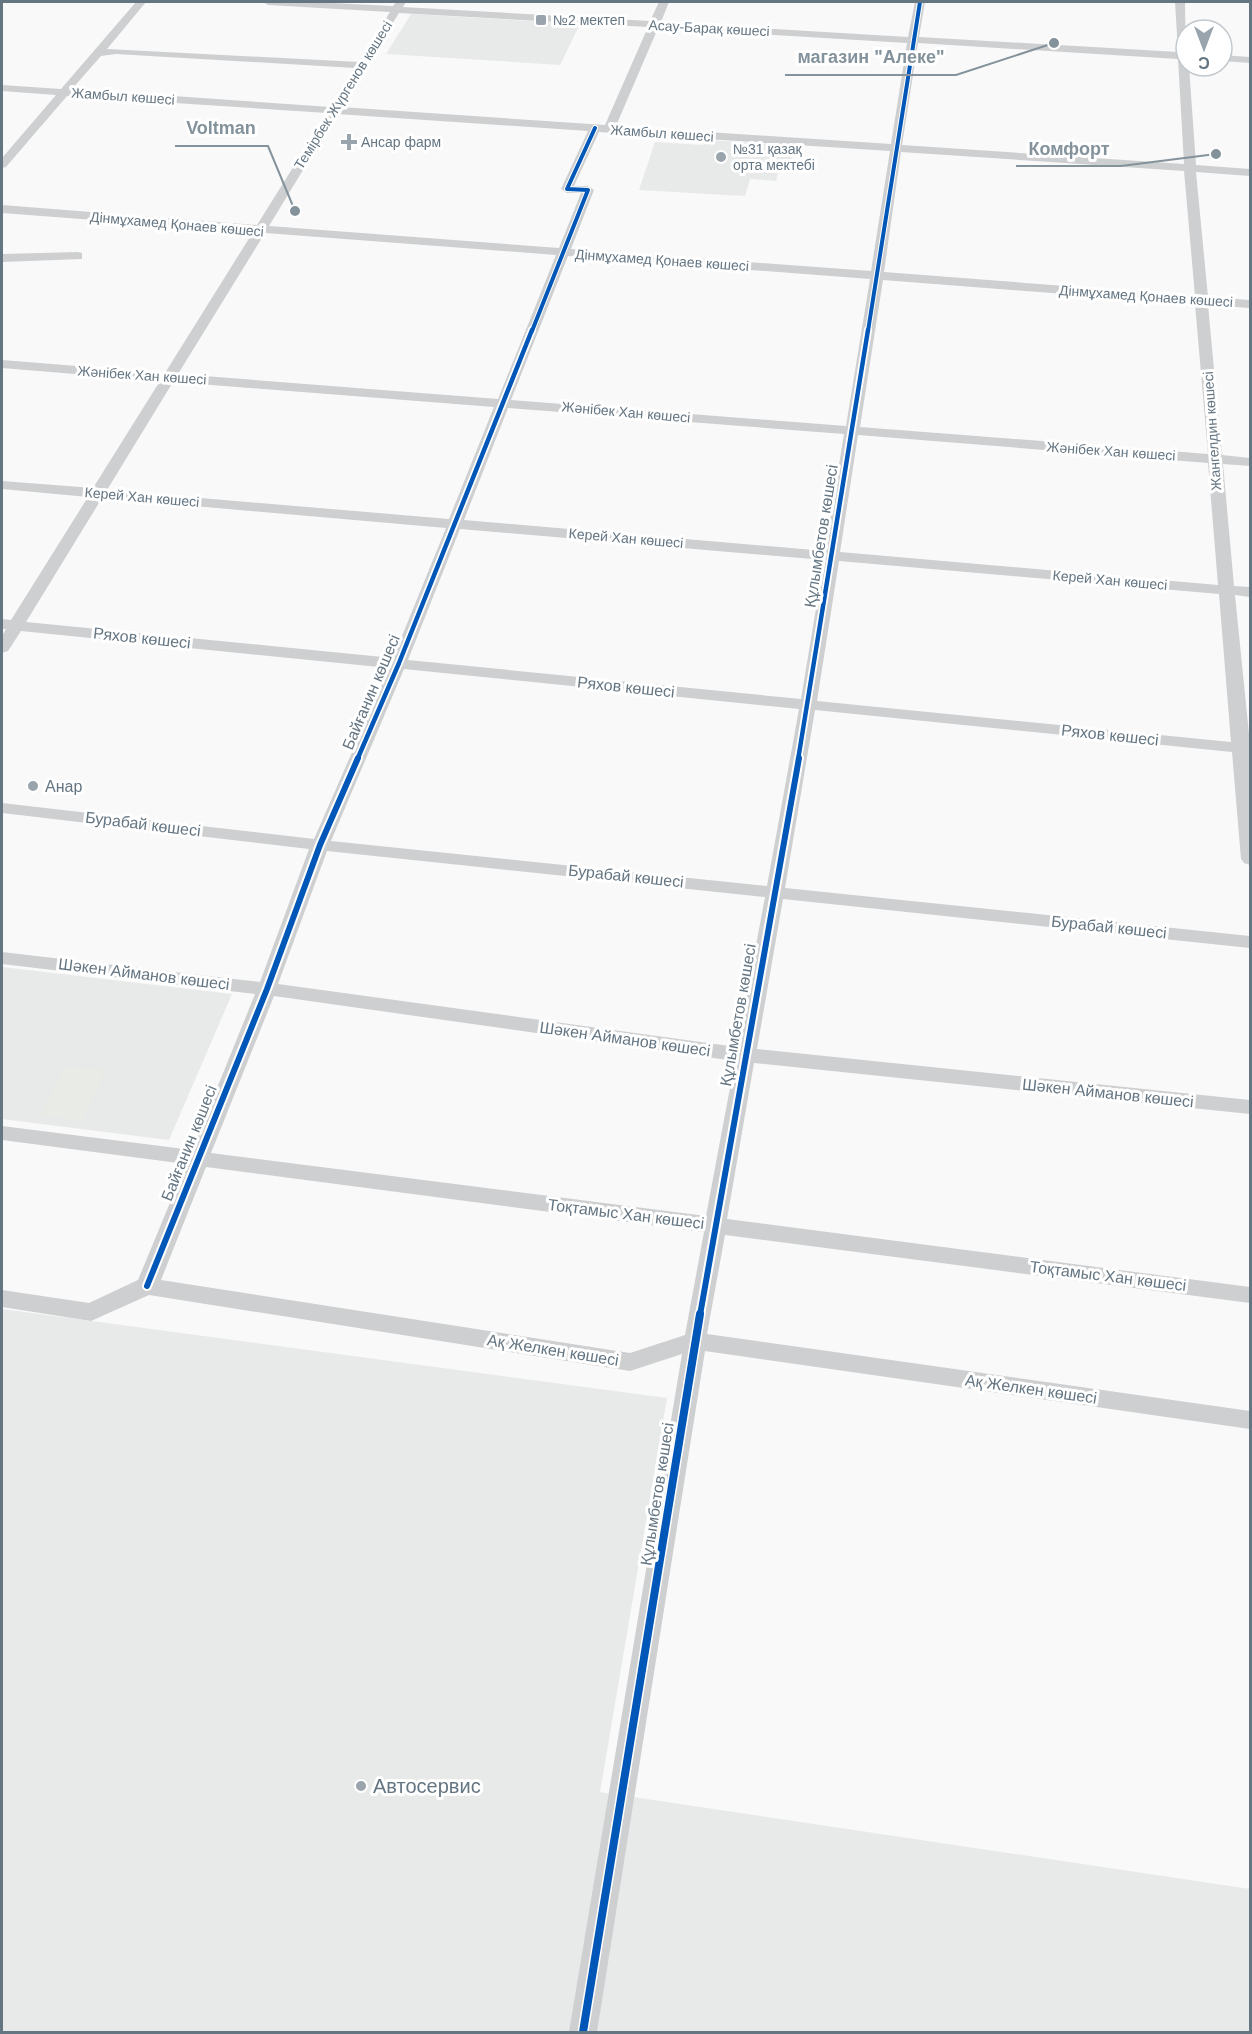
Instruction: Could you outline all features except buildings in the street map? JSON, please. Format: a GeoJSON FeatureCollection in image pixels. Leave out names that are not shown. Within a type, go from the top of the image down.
{"type":"FeatureCollection","features":[{"type":"Feature","properties":{"kind":"street"},"geometry":{"type":"LineString","coordinates":[[2,165],[141,2]]}},
{"type":"Feature","properties":{"kind":"street","name":"Асау-Барақ көшесі"},"geometry":{"type":"LineString","coordinates":[[268,2],[399,5],[653,25],[1174,55]]}},
{"type":"Feature","properties":{"kind":"street"},"geometry":{"type":"LineString","coordinates":[[609,129],[663,2]]}},
{"type":"Feature","properties":{"kind":"street","name":"Құлымбетов көшесі"},"geometry":{"type":"LineString","coordinates":[[583,2032],[695,1341],[808,705],[920,2]]}},
{"type":"Feature","properties":{"kind":"street","name":"Жангелдин көшесі"},"geometry":{"type":"LineString","coordinates":[[1180,2],[1181,18]]}},
{"type":"Feature","properties":{"kind":"street","name":"Темірбек Жүргенов көшесі"},"geometry":{"type":"LineString","coordinates":[[2,648],[9,625],[169,377],[399,5]]}},
{"type":"Feature","properties":{"kind":"street"},"geometry":{"type":"LineString","coordinates":[[96,53],[116,51],[361,65]]}},
{"type":"Feature","properties":{"kind":"street"},"geometry":{"type":"LineString","coordinates":[[1234,59],[1251,60]]}},
{"type":"Feature","properties":{"kind":"street","name":"Жангелдин көшесі"},"geometry":{"type":"LineString","coordinates":[[1185,78],[1190,168],[1225,590],[1245,749],[1251,860]]}},
{"type":"Feature","properties":{"kind":"street","name":"Жамбыл көшесі"},"geometry":{"type":"LineString","coordinates":[[2,88],[1251,172]]}},
{"type":"Feature","properties":{"kind":"street","name":"Байғанин көшесі"},"geometry":{"type":"LineString","coordinates":[[147,1286],[267,989],[320,845],[399,663],[453,523],[588,190],[567,189],[595,128]]}},
{"type":"Feature","properties":{"kind":"street","name":"Дінмұхамед Қонаев көшесі"},"geometry":{"type":"LineString","coordinates":[[2,209],[259,231],[1251,304]]}},
{"type":"Feature","properties":{"kind":"street"},"geometry":{"type":"LineString","coordinates":[[2,258],[78,256]]}},
{"type":"Feature","properties":{"kind":"street","name":"Жәнібек Хан көшесі"},"geometry":{"type":"LineString","coordinates":[[4,368],[169,377],[502,402],[1251,462]]}},
{"type":"Feature","properties":{"kind":"street","name":"Керей Хан көшесі"},"geometry":{"type":"LineString","coordinates":[[2,485],[1251,592]]}},
{"type":"Feature","properties":{"kind":"street","name":"Ряхов көшесі"},"geometry":{"type":"LineString","coordinates":[[9,625],[1245,749]]}},
{"type":"Feature","properties":{"kind":"street","name":"Бурабай көшесі"},"geometry":{"type":"LineString","coordinates":[[2,808],[320,845],[1251,942]]}},
{"type":"Feature","properties":{"kind":"street","name":"Шәкен Айманов көшесі"},"geometry":{"type":"LineString","coordinates":[[2,958],[267,989],[744,1055],[1251,1107]]}},
{"type":"Feature","properties":{"kind":"street","name":"Тоқтамыс Хан көшесі"},"geometry":{"type":"LineString","coordinates":[[2,1133],[1251,1295]]}},
{"type":"Feature","properties":{"kind":"street"},"geometry":{"type":"LineString","coordinates":[[2,1299],[91,1312],[147,1286]]}},
{"type":"Feature","properties":{"kind":"street","name":"Ақ Желкен көшесі"},"geometry":{"type":"LineString","coordinates":[[147,1286],[630,1362],[695,1341],[1251,1420]]}},
{"type":"Feature","properties":{"kind":"shaded area"},"geometry":{"type":"Polygon","coordinates":[[[411,14],[580,24],[560,65],[386,54],[411,14]]]}},
{"type":"Feature","properties":{"kind":"shaded area","name":"№31 қазақ орта мектебі"},"geometry":{"type":"Polygon","coordinates":[[[705,140],[795,145],[789,170],[779,169],[776,181],[750,179],[745,196],[639,190],[655,142],[703,145],[705,140]]]}},
{"type":"Feature","properties":{"kind":"shaded area"},"geometry":{"type":"Polygon","coordinates":[[[2,967],[232,994],[169,1140],[2,1119],[2,967]]]}},
{"type":"Feature","properties":{"kind":"shaded area"},"geometry":{"type":"Polygon","coordinates":[[[64,1066],[105,1070],[84,1120],[42,1116],[64,1066]]]}},
{"type":"Feature","properties":{"kind":"shaded area"},"geometry":{"type":"Polygon","coordinates":[[[2,1309],[667,1398],[600,1792],[1250,1889],[1250,2032],[2,2032],[2,1309]]]}},
{"type":"Feature","properties":{"kind":"cycle path"},"geometry":{"type":"LineString","coordinates":[[583,2032],[695,1341],[808,705],[887,212],[905,84],[920,2]]}},
{"type":"Feature","properties":{"kind":"cycle path"},"geometry":{"type":"LineString","coordinates":[[147,1286],[267,989],[320,845],[399,663],[588,190],[567,189],[595,128]]}},
{"type":"Feature","properties":{"kind":"place","name":"№2 мектеп"},"geometry":{"type":"Point","coordinates":[541,20]}},
{"type":"Feature","properties":{"kind":"place","name":"магазин \"Алеке\""},"geometry":{"type":"Point","coordinates":[1054,43]}},
{"type":"Feature","properties":{"kind":"place","name":"Ансар фарм"},"geometry":{"type":"Point","coordinates":[349,142]}},
{"type":"Feature","properties":{"kind":"place","name":"Комфорт"},"geometry":{"type":"Point","coordinates":[1216,154]}},
{"type":"Feature","properties":{"kind":"place","name":"№31 қазақ орта мектебі"},"geometry":{"type":"Point","coordinates":[721,157]}},
{"type":"Feature","properties":{"kind":"place","name":"Voltman"},"geometry":{"type":"Point","coordinates":[295,211]}},
{"type":"Feature","properties":{"kind":"place","name":"Анар"},"geometry":{"type":"Point","coordinates":[33,786]}},
{"type":"Feature","properties":{"kind":"place","name":"Автосервис"},"geometry":{"type":"Point","coordinates":[361,1786]}}]}
